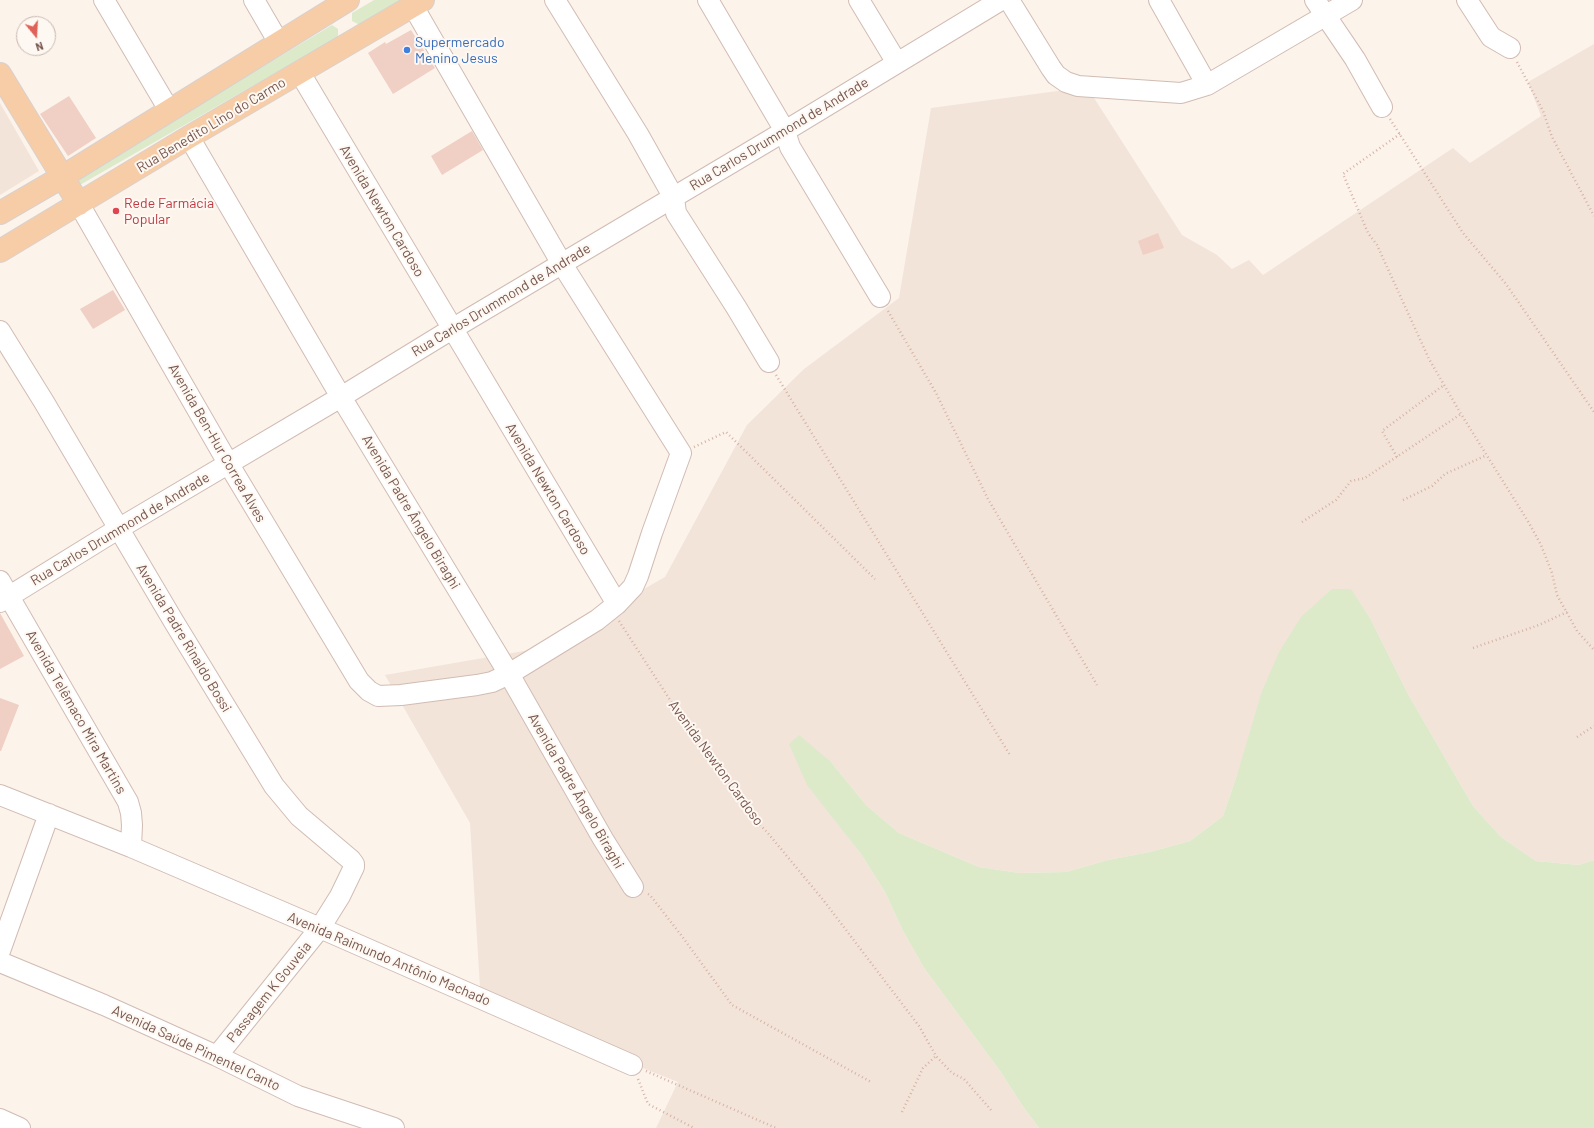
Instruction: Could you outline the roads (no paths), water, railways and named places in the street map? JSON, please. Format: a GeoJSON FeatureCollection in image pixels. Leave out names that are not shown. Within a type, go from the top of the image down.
{"type":"FeatureCollection","features":[{"type":"Feature","properties":{"kind":"main road"},"geometry":{"type":"LineString","coordinates":[[0,213],[62,177],[348,0]]}},
{"type":"Feature","properties":{"kind":"main road","name":"Rua Benedito Lino do Carmo"},"geometry":{"type":"LineString","coordinates":[[0,251],[189,137],[418,3]]}},
{"type":"Feature","properties":{"kind":"main road"},"geometry":{"type":"LineString","coordinates":[[0,74],[79,204]]}},
{"type":"Feature","properties":{"kind":"street"},"geometry":{"type":"LineString","coordinates":[[104,0],[169,110]]}},
{"type":"Feature","properties":{"kind":"street"},"geometry":{"type":"LineString","coordinates":[[254,0],[279,43]]}},
{"type":"Feature","properties":{"kind":"street"},"geometry":{"type":"LineString","coordinates":[[555,0],[638,134],[674,198],[676,213],[769,362]]}},
{"type":"Feature","properties":{"kind":"street"},"geometry":{"type":"LineString","coordinates":[[708,0],[785,131],[790,147],[880,296]]}},
{"type":"Feature","properties":{"kind":"street"},"geometry":{"type":"LineString","coordinates":[[859,0],[897,64]]}},
{"type":"Feature","properties":{"kind":"street","name":"Rua Carlos Drummond de Andrade"},"geometry":{"type":"LineString","coordinates":[[3,593],[118,529],[341,397],[1002,0]]}},
{"type":"Feature","properties":{"kind":"street"},"geometry":{"type":"LineString","coordinates":[[1009,0],[1051,68],[1056,75],[1066,82],[1078,86],[1174,93],[1186,92],[1207,85],[1320,8],[1352,0]]}},
{"type":"Feature","properties":{"kind":"street"},"geometry":{"type":"LineString","coordinates":[[1159,0],[1207,85]]}},
{"type":"Feature","properties":{"kind":"street"},"geometry":{"type":"LineString","coordinates":[[1467,0],[1491,37],[1510,48]]}},
{"type":"Feature","properties":{"kind":"street"},"geometry":{"type":"LineString","coordinates":[[418,3],[562,264]]}},
{"type":"Feature","properties":{"kind":"street"},"geometry":{"type":"LineString","coordinates":[[1320,8],[1354,59],[1382,107]]}},
{"type":"Feature","properties":{"kind":"street","name":"Avenida Newton Cardoso"},"geometry":{"type":"LineString","coordinates":[[300,73],[617,604]]}},
{"type":"Feature","properties":{"kind":"street","name":"Avenida Padre Ângelo Biraghi"},"geometry":{"type":"LineString","coordinates":[[189,137],[341,397],[509,674],[632,887]]}},
{"type":"Feature","properties":{"kind":"street","name":"Avenida Ben-Hur Correa Alves"},"geometry":{"type":"LineString","coordinates":[[79,204],[228,463],[359,680],[369,691],[378,696],[401,695],[492,682],[509,674],[597,620],[617,604],[633,587],[638,576],[681,453],[562,264]]}},
{"type":"Feature","properties":{"kind":"street","name":"Avenida Padre Rinaldo Bossi"},"geometry":{"type":"LineString","coordinates":[[0,331],[274,786],[299,816],[353,862],[354,867],[340,896],[320,928]]}},
{"type":"Feature","properties":{"kind":"street","name":"Avenida Telêmaco Mira Martins"},"geometry":{"type":"LineString","coordinates":[[3,593],[128,802],[132,825],[131,847]]}},
{"type":"Feature","properties":{"kind":"street","name":"Avenida Raimundo Antônio Machado"},"geometry":{"type":"LineString","coordinates":[[0,795],[131,847],[632,1065]]}},
{"type":"Feature","properties":{"kind":"street"},"geometry":{"type":"LineString","coordinates":[[0,952],[48,814]]}},
{"type":"Feature","properties":{"kind":"street","name":"Passagem K Gouveia"},"geometry":{"type":"LineString","coordinates":[[217,1056],[320,928]]}},
{"type":"Feature","properties":{"kind":"street","name":"Avenida Saúde Pimentel Canto"},"geometry":{"type":"LineString","coordinates":[[0,962],[104,1005],[217,1056],[298,1096],[394,1128]]}},
{"type":"Feature","properties":{"kind":"street"},"geometry":{"type":"LineString","coordinates":[[0,1119],[20,1128]]}},
{"type":"Feature","properties":{"kind":"place","name":"Supermercado Menino Jesus"},"geometry":{"type":"Point","coordinates":[407,50]}},
{"type":"Feature","properties":{"kind":"place","name":"Rede Farmácia Popular"},"geometry":{"type":"Point","coordinates":[116,211]}}]}
